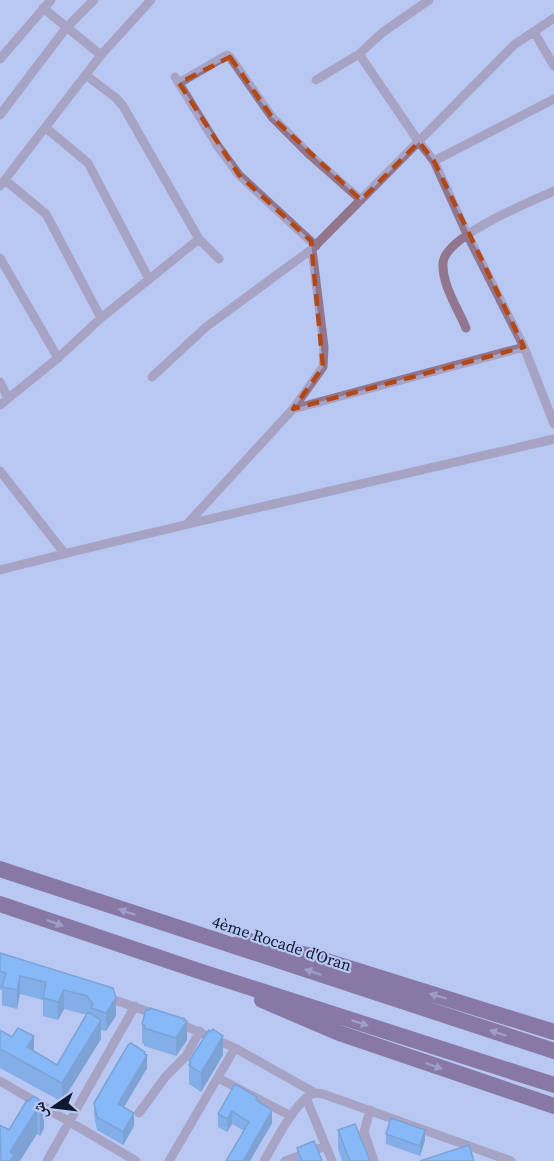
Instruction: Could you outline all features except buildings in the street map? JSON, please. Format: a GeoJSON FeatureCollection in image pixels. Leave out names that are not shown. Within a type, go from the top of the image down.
{"type":"FeatureCollection","features":[{"type":"Feature","properties":{"kind":"highway","name":"4ème Rocade d'Oran"},"geometry":{"type":"LineString","coordinates":[[0,869],[554,1051]]}},
{"type":"Feature","properties":{"kind":"highway"},"geometry":{"type":"LineString","coordinates":[[0,904],[205,973],[554,1085]]}},
{"type":"Feature","properties":{"kind":"highway"},"geometry":{"type":"LineString","coordinates":[[150,920],[220,933],[307,955],[554,1032]]}},
{"type":"Feature","properties":{"kind":"highway"},"geometry":{"type":"LineString","coordinates":[[205,973],[339,1033],[554,1106]]}},
{"type":"Feature","properties":{"kind":"street"},"geometry":{"type":"LineString","coordinates":[[0,59],[51,0]]}},
{"type":"Feature","properties":{"kind":"street"},"geometry":{"type":"LineString","coordinates":[[0,115],[66,28],[94,0]]}},
{"type":"Feature","properties":{"kind":"street"},"geometry":{"type":"LineString","coordinates":[[101,318],[46,214],[2,183],[101,55],[151,0]]}},
{"type":"Feature","properties":{"kind":"street"},"geometry":{"type":"LineString","coordinates":[[316,80],[359,54],[383,32],[429,0]]}},
{"type":"Feature","properties":{"kind":"street"},"geometry":{"type":"LineString","coordinates":[[43,8],[101,55]]}},
{"type":"Feature","properties":{"kind":"street"},"geometry":{"type":"LineString","coordinates":[[152,377],[206,327],[314,248],[514,45],[554,18]]}},
{"type":"Feature","properties":{"kind":"street"},"geometry":{"type":"LineString","coordinates":[[534,32],[554,66]]}},
{"type":"Feature","properties":{"kind":"street"},"geometry":{"type":"LineString","coordinates":[[359,54],[418,142],[434,161],[467,234],[524,347],[554,424]]}},
{"type":"Feature","properties":{"kind":"street"},"geometry":{"type":"LineString","coordinates":[[188,523],[293,409],[323,367],[324,347],[314,248],[239,175],[177,80],[227,55],[272,117],[310,155],[361,200]]}},
{"type":"Feature","properties":{"kind":"street"},"geometry":{"type":"LineString","coordinates":[[87,76],[123,106],[199,239],[219,259]]}},
{"type":"Feature","properties":{"kind":"street"},"geometry":{"type":"LineString","coordinates":[[434,161],[554,99]]}},
{"type":"Feature","properties":{"kind":"street"},"geometry":{"type":"LineString","coordinates":[[46,128],[88,163],[149,279]]}},
{"type":"Feature","properties":{"kind":"street"},"geometry":{"type":"LineString","coordinates":[[466,328],[449,291],[443,261],[446,252],[467,234],[554,191]]}},
{"type":"Feature","properties":{"kind":"street"},"geometry":{"type":"LineString","coordinates":[[0,405],[58,358],[101,318],[199,239]]}},
{"type":"Feature","properties":{"kind":"street"},"geometry":{"type":"LineString","coordinates":[[0,258],[58,358]]}},
{"type":"Feature","properties":{"kind":"street"},"geometry":{"type":"LineString","coordinates":[[293,409],[524,347]]}},
{"type":"Feature","properties":{"kind":"street"},"geometry":{"type":"LineString","coordinates":[[0,382],[8,398]]}},
{"type":"Feature","properties":{"kind":"street"},"geometry":{"type":"LineString","coordinates":[[0,570],[188,523],[349,488],[554,439]]}},
{"type":"Feature","properties":{"kind":"street"},"geometry":{"type":"LineString","coordinates":[[0,471],[65,554]]}},
{"type":"Feature","properties":{"kind":"street"},"geometry":{"type":"LineString","coordinates":[[101,996],[135,1006],[200,1031],[315,1093],[370,1110],[511,1161]]}},
{"type":"Feature","properties":{"kind":"street"},"geometry":{"type":"LineString","coordinates":[[47,1161],[135,1006]]}},
{"type":"Feature","properties":{"kind":"street"},"geometry":{"type":"LineString","coordinates":[[139,1113],[166,1076],[186,1056],[200,1031]]}},
{"type":"Feature","properties":{"kind":"street"},"geometry":{"type":"LineString","coordinates":[[169,1161],[235,1048]]}},
{"type":"Feature","properties":{"kind":"street"},"geometry":{"type":"LineString","coordinates":[[218,1078],[291,1116]]}},
{"type":"Feature","properties":{"kind":"street"},"geometry":{"type":"LineString","coordinates":[[0,1081],[136,1161]]}},
{"type":"Feature","properties":{"kind":"street"},"geometry":{"type":"LineString","coordinates":[[264,1161],[291,1116],[306,1098],[315,1093]]}},
{"type":"Feature","properties":{"kind":"street"},"geometry":{"type":"LineString","coordinates":[[306,1098],[332,1161]]}},
{"type":"Feature","properties":{"kind":"street"},"geometry":{"type":"LineString","coordinates":[[370,1110],[364,1132],[374,1161]]}},
{"type":"Feature","properties":{"kind":"street"},"geometry":{"type":"LineString","coordinates":[[285,1161],[326,1146]]}},
{"type":"Feature","properties":{"kind":"street"},"geometry":{"type":"LineString","coordinates":[[459,1155],[477,1148]]}},
{"type":"Feature","properties":{"kind":"highlighted area"},"geometry":{"type":"Polygon","coordinates":[[[230,57],[272,117],[361,200],[419,142],[434,161],[524,347],[293,409],[323,367],[311,241],[239,175],[179,83],[230,57]]]}}]}
